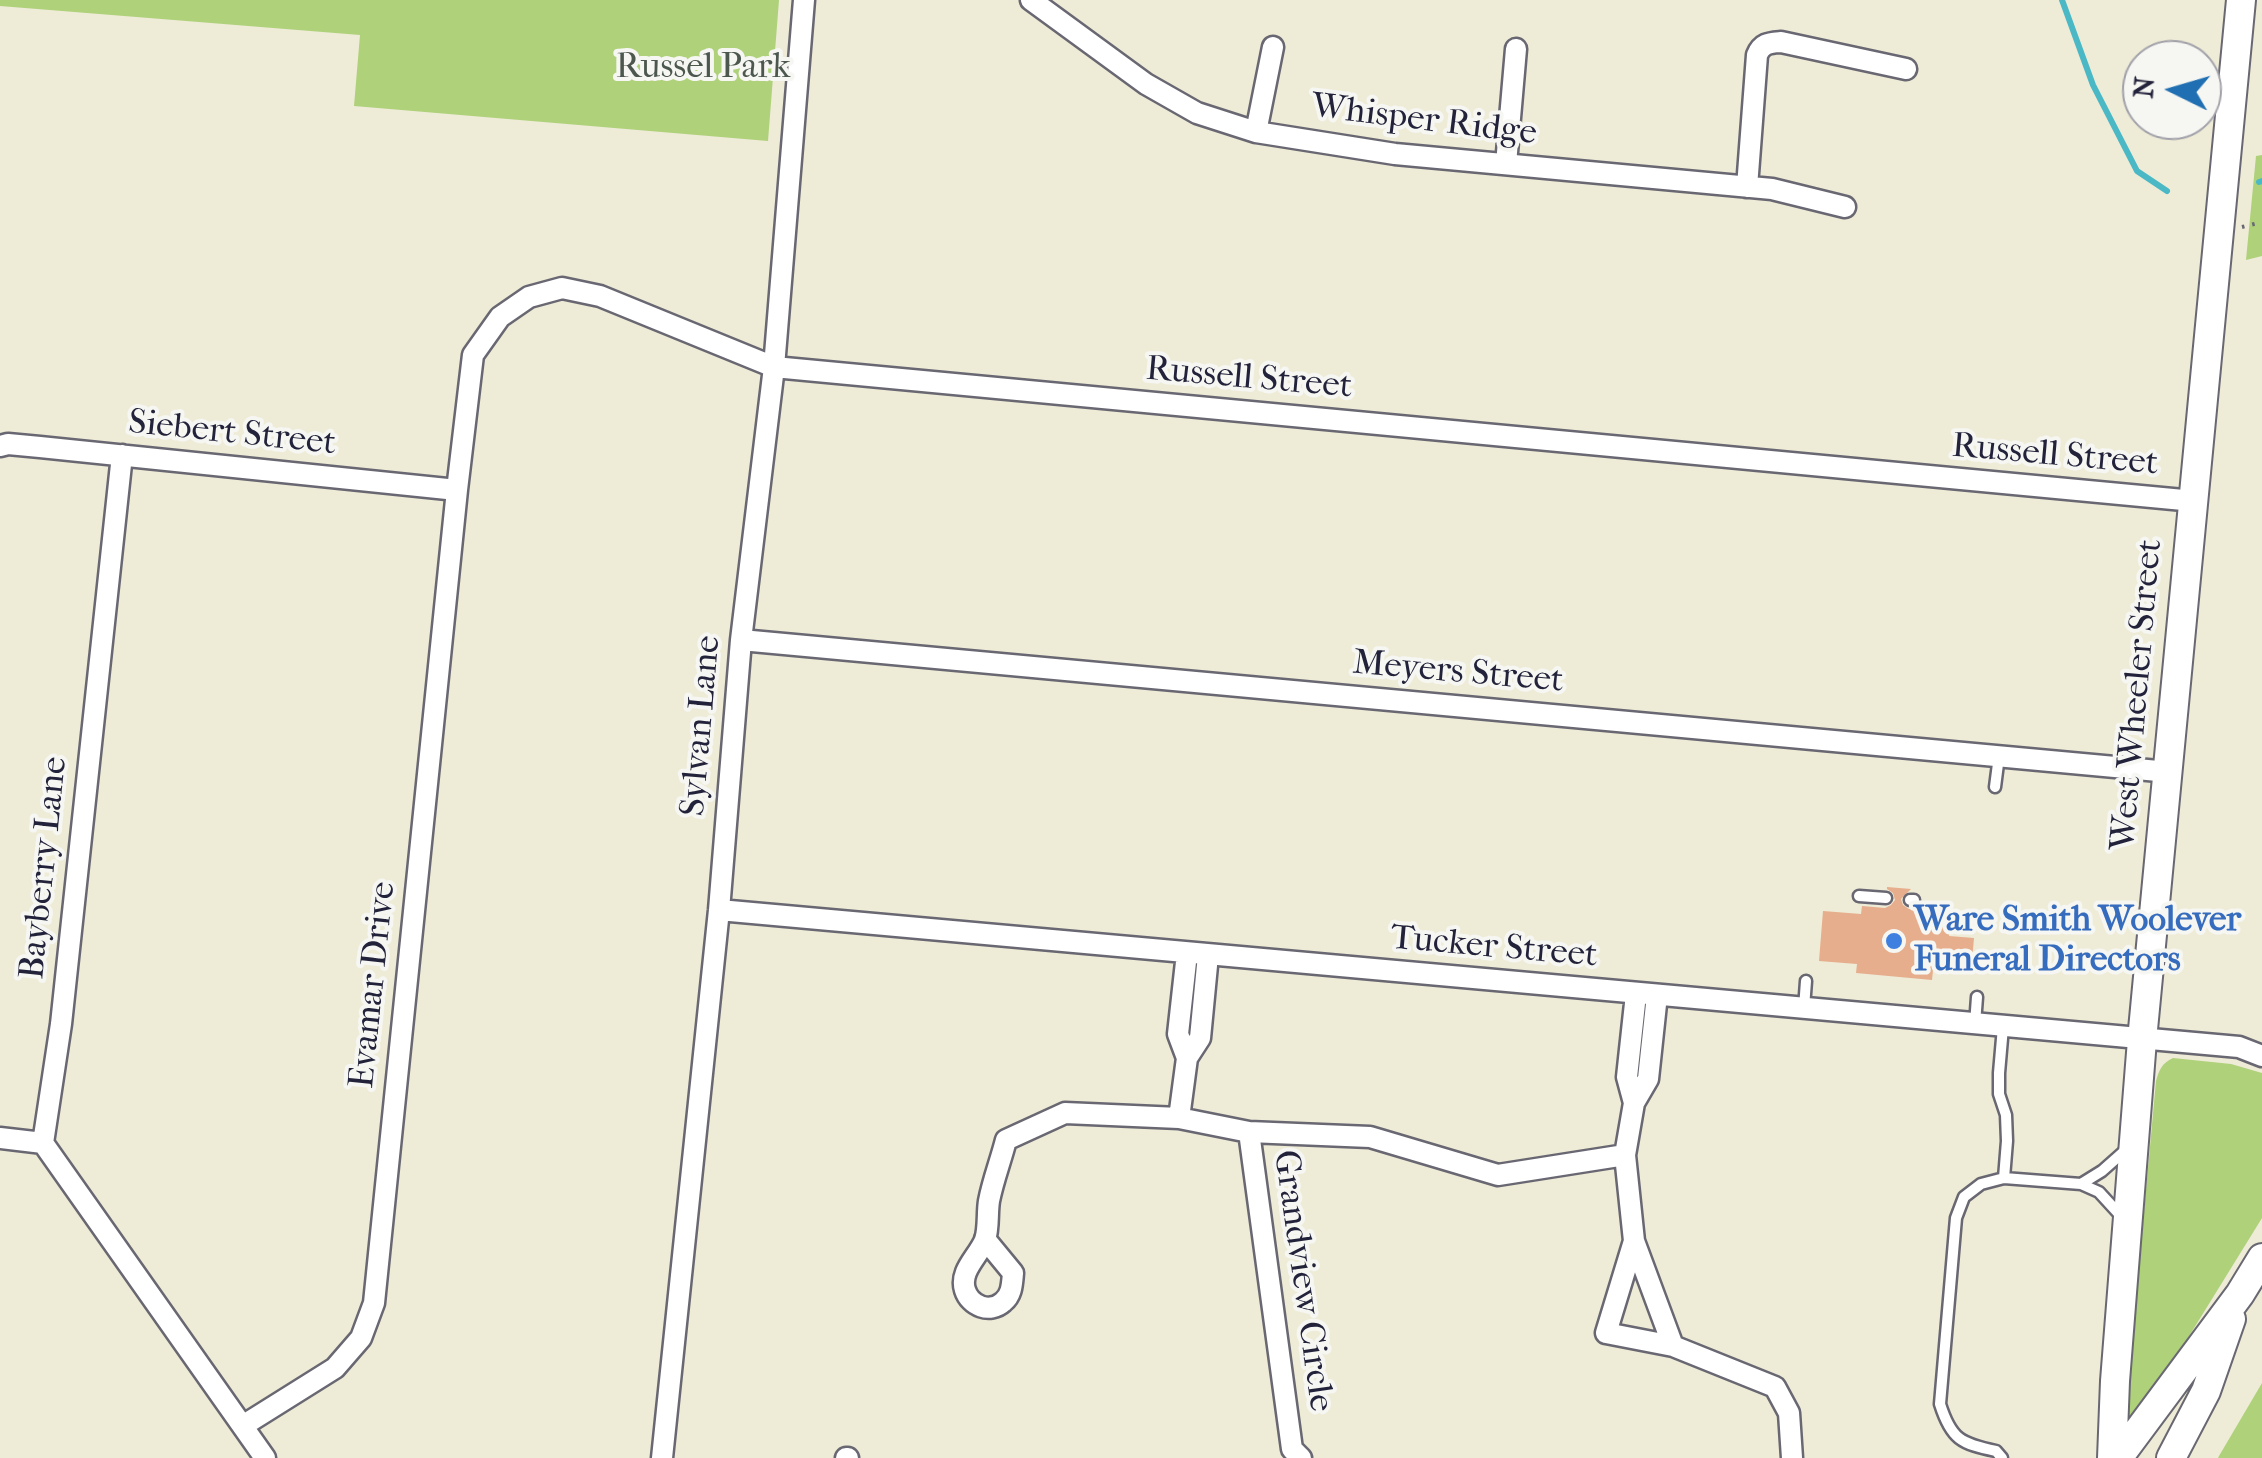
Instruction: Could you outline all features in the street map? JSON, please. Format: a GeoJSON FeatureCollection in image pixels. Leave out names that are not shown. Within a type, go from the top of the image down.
{"type":"FeatureCollection","features":[{"type":"Feature","properties":{"kind":"street","name":"Sylvan Lane"},"geometry":{"type":"LineString","coordinates":[[662,1458],[719,910],[741,640],[774,367],[804,0]]}},
{"type":"Feature","properties":{"kind":"street","name":"Whisper Ridge"},"geometry":{"type":"LineString","coordinates":[[1030,0],[1146,84],[1197,113],[1256,132],[1395,154],[1747,186],[1846,206]]}},
{"type":"Feature","properties":{"kind":"street","name":"West Wheeler Street"},"geometry":{"type":"LineString","coordinates":[[2115,1458],[2115,1381],[2142,1040],[2241,0]]}},
{"type":"Feature","properties":{"kind":"street"},"geometry":{"type":"LineString","coordinates":[[1747,186],[1760,47],[1781,42],[1906,69]]}},
{"type":"Feature","properties":{"kind":"street"},"geometry":{"type":"LineString","coordinates":[[1256,132],[1273,47]]}},
{"type":"Feature","properties":{"kind":"street"},"geometry":{"type":"LineString","coordinates":[[1506,164],[1516,49]]}},
{"type":"Feature","properties":{"kind":"street","name":"Russell Street"},"geometry":{"type":"LineString","coordinates":[[457,490],[473,355],[500,317],[529,296],[562,288],[600,296],[774,367],[2194,502]]}},
{"type":"Feature","properties":{"kind":"street","name":"Siebert Street"},"geometry":{"type":"LineString","coordinates":[[0,446],[40,446],[457,490]]}},
{"type":"Feature","properties":{"kind":"street","name":"Bayberry Lane"},"geometry":{"type":"LineString","coordinates":[[43,1143],[61,1024],[122,455]]}},
{"type":"Feature","properties":{"kind":"street","name":"Evamar Drive"},"geometry":{"type":"LineString","coordinates":[[244,1424],[335,1368],[361,1338],[374,1303],[457,490]]}},
{"type":"Feature","properties":{"kind":"street","name":"Meyers Street"},"geometry":{"type":"LineString","coordinates":[[741,640],[2168,772]]}},
{"type":"Feature","properties":{"kind":"street","name":"Tucker Street"},"geometry":{"type":"LineString","coordinates":[[719,910],[2239,1048],[2262,1056]]}},
{"type":"Feature","properties":{"kind":"street"},"geometry":{"type":"LineString","coordinates":[[1179,1118],[1187,1058],[1200,1038],[1198,954]]}},
{"type":"Feature","properties":{"kind":"street"},"geometry":{"type":"LineString","coordinates":[[1646,994],[1648,1079],[1634,1103],[1625,1155],[1634,1241],[1674,1346]]}},
{"type":"Feature","properties":{"kind":"street"},"geometry":{"type":"LineString","coordinates":[[985,1239],[989,1201],[1006,1140],[1065,1113],[1179,1118],[1249,1132]]}},
{"type":"Feature","properties":{"kind":"street","name":"Grandview Circle"},"geometry":{"type":"LineString","coordinates":[[1302,1458],[1292,1449],[1249,1132],[1370,1137],[1498,1174],[1625,1155]]}},
{"type":"Feature","properties":{"kind":"street"},"geometry":{"type":"LineString","coordinates":[[0,1138],[43,1143],[266,1458]]}},
{"type":"Feature","properties":{"kind":"street"},"geometry":{"type":"LineString","coordinates":[[1634,1241],[1606,1333],[1674,1346],[1775,1387],[1789,1413],[1792,1458]]}},
{"type":"Feature","properties":{"kind":"street"},"geometry":{"type":"LineString","coordinates":[[2115,1458],[2240,1294],[2262,1258]]}},
{"type":"Feature","properties":{"kind":"street"},"geometry":{"type":"LineString","coordinates":[[2171,1458],[2206,1391],[2240,1294]]}},
{"type":"Feature","properties":{"kind":"lane"},"geometry":{"type":"LineString","coordinates":[[1995,787],[1998,756]]}},
{"type":"Feature","properties":{"kind":"lane"},"geometry":{"type":"LineString","coordinates":[[1859,896],[1886,898]]}},
{"type":"Feature","properties":{"kind":"lane"},"geometry":{"type":"LineString","coordinates":[[1804,1009],[1806,981]]}},
{"type":"Feature","properties":{"kind":"lane"},"geometry":{"type":"LineString","coordinates":[[1975,1024],[1978,998]]}},
{"type":"Feature","properties":{"kind":"lane"},"geometry":{"type":"LineString","coordinates":[[2003,1027],[1999,1084],[2006,1115],[2004,1178]]}},
{"type":"Feature","properties":{"kind":"lane"},"geometry":{"type":"LineString","coordinates":[[2081,1184],[2134,1142]]}},
{"type":"Feature","properties":{"kind":"lane"},"geometry":{"type":"LineString","coordinates":[[2002,1458],[1996,1450],[1971,1446],[1956,1438],[1940,1404],[1956,1218],[1964,1196],[1981,1184],[2004,1178],[2081,1184],[2099,1192],[2127,1225]]}},
{"type":"Feature","properties":{"kind":"green space","name":"Russel Park"},"geometry":{"type":"Polygon","coordinates":[[[0,0],[779,0],[768,141],[354,106],[360,35],[0,6],[0,0]]]}},
{"type":"Feature","properties":{"kind":"green space"},"geometry":{"type":"Polygon","coordinates":[[[2262,155],[2262,256],[2246,260],[2256,156],[2262,155]]]}},
{"type":"Feature","properties":{"kind":"green space"},"geometry":{"type":"Polygon","coordinates":[[[2173,1058],[2231,1064],[2262,1073],[2262,1218],[2186,1341],[2124,1430],[2156,1081],[2162,1067],[2173,1058]]]}},
{"type":"Feature","properties":{"kind":"green space"},"geometry":{"type":"Polygon","coordinates":[[[2262,1383],[2262,1458],[2218,1458],[2219,1456],[2262,1383]]]}},
{"type":"Feature","properties":{"kind":"building"},"geometry":{"type":"Polygon","coordinates":[[[1887,887],[1911,889],[1901,899],[1909,909],[1951,913],[1949,936],[1974,938],[1972,961],[1952,959],[1951,971],[1933,970],[1932,980],[1856,973],[1857,964],[1819,961],[1823,911],[1861,914],[1862,906],[1885,908],[1895,900],[1887,887]]]}},
{"type":"Feature","properties":{"kind":"waterway"},"geometry":{"type":"LineString","coordinates":[[2062,0],[2093,85],[2137,171],[2167,191]]}},
{"type":"Feature","properties":{"kind":"place","name":"Ware Smith Woolever Funeral Directors"},"geometry":{"type":"Point","coordinates":[1894,941]}}]}
